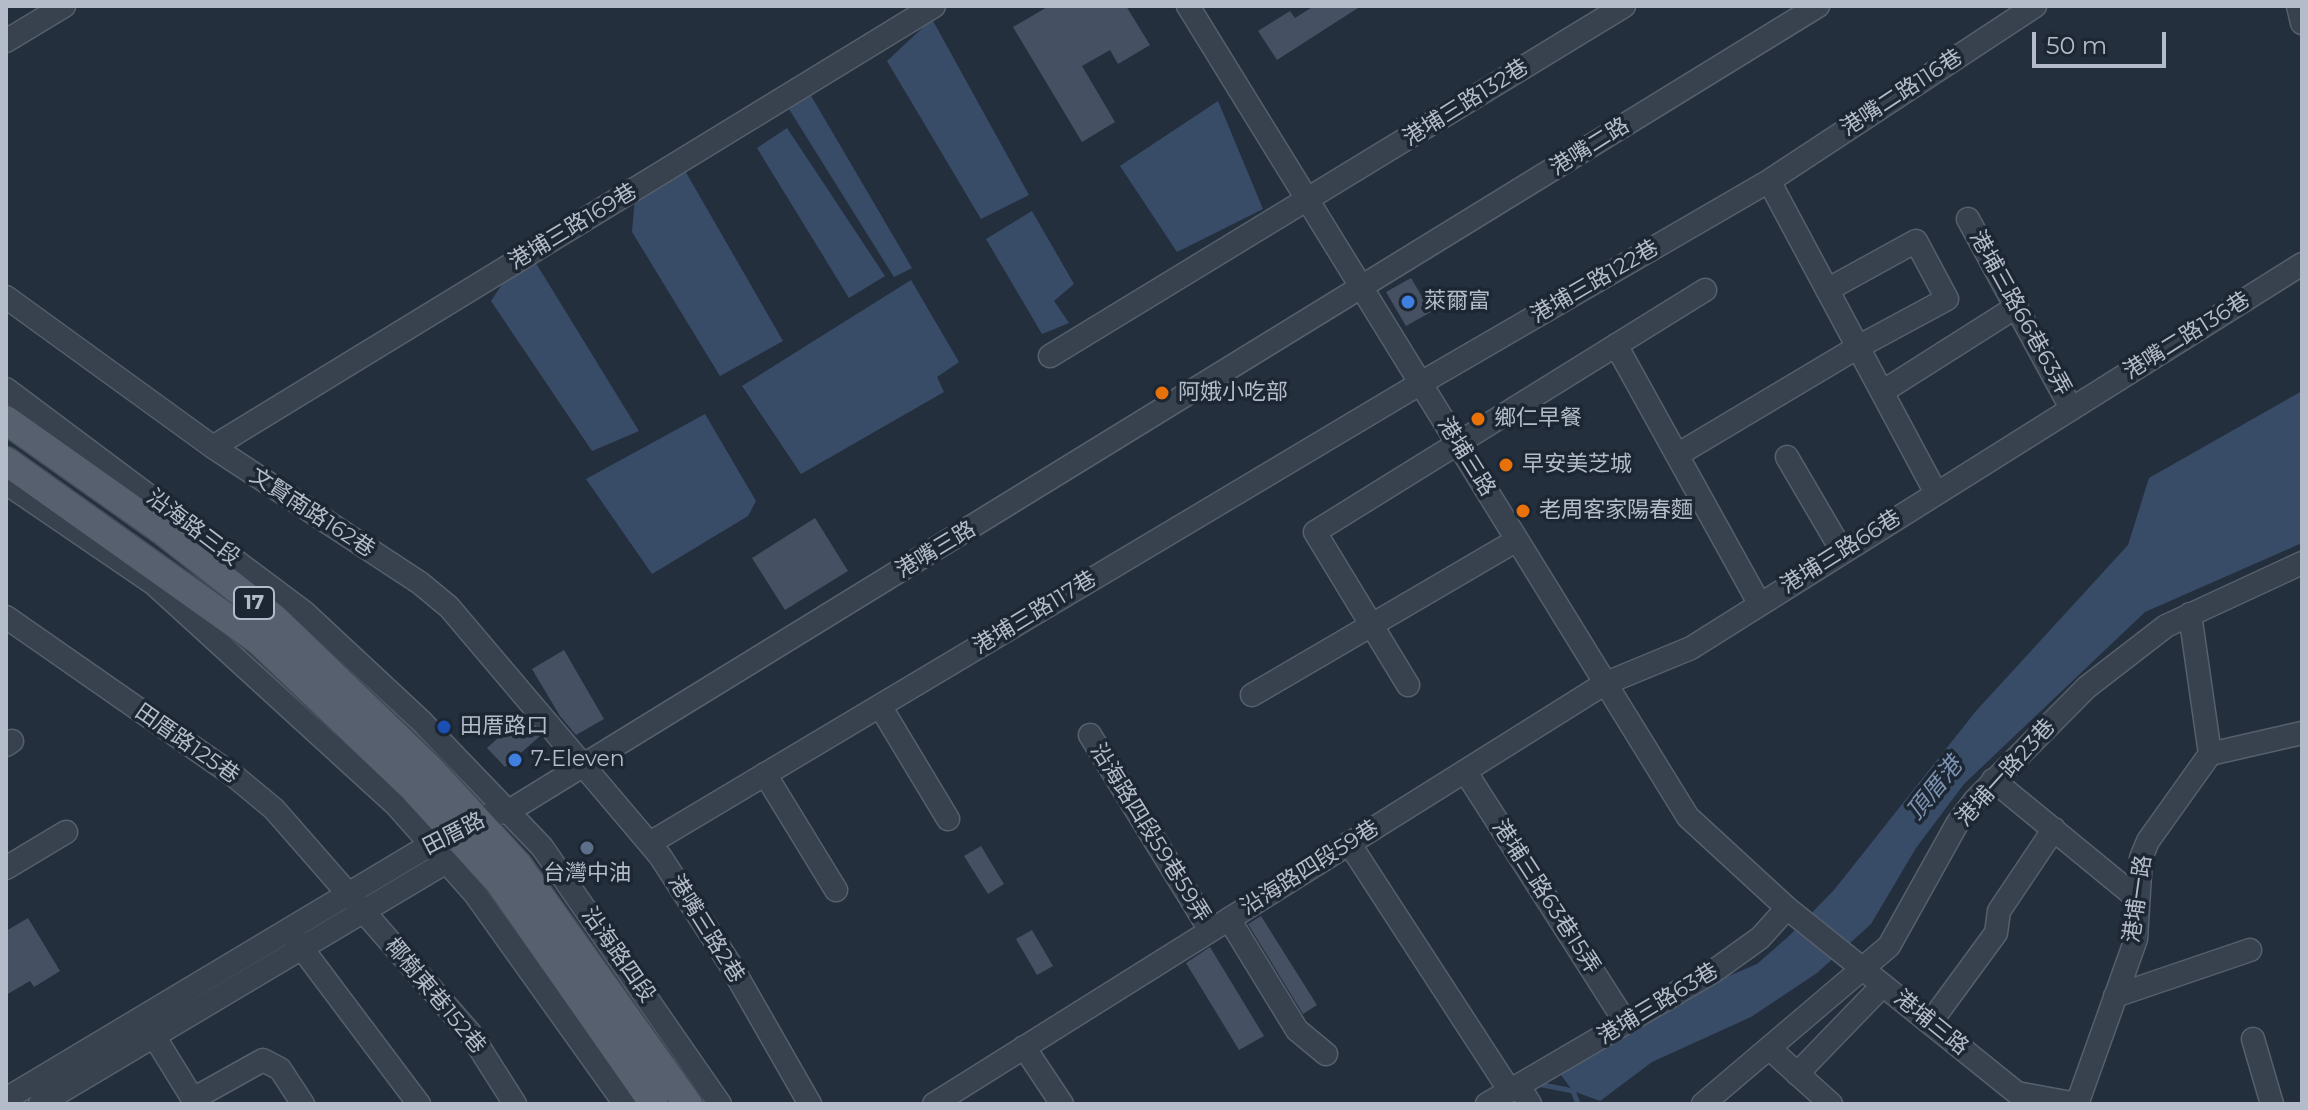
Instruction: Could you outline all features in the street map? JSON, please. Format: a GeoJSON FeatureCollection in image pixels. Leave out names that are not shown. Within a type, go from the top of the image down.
{"type":"FeatureCollection","features":[{"type":"Feature","properties":{"kind":"main road","name":"沿海路三段"},"geometry":{"type":"LineString","coordinates":[[6,420],[85,462],[171,523],[430,769],[461,840]]}},
{"type":"Feature","properties":{"kind":"main road","name":"17"},"geometry":{"type":"LineString","coordinates":[[6,461],[258,640],[461,840],[499,882],[654,1104]]}},
{"type":"Feature","properties":{"kind":"main road","name":"沿海路四段"},"geometry":{"type":"LineString","coordinates":[[461,840],[518,865],[688,1104]]}},
{"type":"Feature","properties":{"kind":"street"},"geometry":{"type":"LineString","coordinates":[[6,41],[64,6]]}},
{"type":"Feature","properties":{"kind":"street","name":"港埔三路169巷"},"geometry":{"type":"LineString","coordinates":[[213,447],[934,6]]}},
{"type":"Feature","properties":{"kind":"street","name":"港埔三路"},"geometry":{"type":"LineString","coordinates":[[1188,6],[1688,817],[1795,914],[1930,1023],[2014,1099]]}},
{"type":"Feature","properties":{"kind":"street","name":"港埔三路132巷"},"geometry":{"type":"LineString","coordinates":[[1050,356],[1624,6]]}},
{"type":"Feature","properties":{"kind":"street","name":"港嘴二路"},"geometry":{"type":"LineString","coordinates":[[1362,289],[1818,6]]}},
{"type":"Feature","properties":{"kind":"street","name":"港嘴二路116巷"},"geometry":{"type":"LineString","coordinates":[[1769,181],[2035,6]]}},
{"type":"Feature","properties":{"kind":"street"},"geometry":{"type":"LineString","coordinates":[[2298,6],[2302,23]]}},
{"type":"Feature","properties":{"kind":"street"},"geometry":{"type":"LineString","coordinates":[[1769,181],[1936,493]]}},
{"type":"Feature","properties":{"kind":"street","name":"港埔三路122巷"},"geometry":{"type":"LineString","coordinates":[[1421,383],[1769,181]]}},
{"type":"Feature","properties":{"kind":"street","name":"港埔三路66巷63弄"},"geometry":{"type":"LineString","coordinates":[[1968,219],[2071,408]]}},
{"type":"Feature","properties":{"kind":"street"},"geometry":{"type":"LineString","coordinates":[[1677,455],[1858,347],[1947,299],[1916,241],[1827,290]]}},
{"type":"Feature","properties":{"kind":"street","name":"港嘴二路136巷"},"geometry":{"type":"LineString","coordinates":[[2071,408],[2302,264]]}},
{"type":"Feature","properties":{"kind":"street","name":"港嘴三路"},"geometry":{"type":"LineString","coordinates":[[509,811],[1362,289]]}},
{"type":"Feature","properties":{"kind":"street"},"geometry":{"type":"LineString","coordinates":[[1408,685],[1315,532],[1705,290]]}},
{"type":"Feature","properties":{"kind":"street","name":"文賢南路162巷"},"geometry":{"type":"LineString","coordinates":[[6,297],[213,447],[420,583],[449,607],[585,765]]}},
{"type":"Feature","properties":{"kind":"street"},"geometry":{"type":"LineString","coordinates":[[1882,392],[2016,307]]}},
{"type":"Feature","properties":{"kind":"street"},"geometry":{"type":"LineString","coordinates":[[1616,345],[1759,603]]}},
{"type":"Feature","properties":{"kind":"street","name":"港埔三路117巷"},"geometry":{"type":"LineString","coordinates":[[650,843],[1421,383]]}},
{"type":"Feature","properties":{"kind":"street","name":"沿海路三段"},"geometry":{"type":"LineString","coordinates":[[6,389],[85,462]]}},
{"type":"Feature","properties":{"kind":"street","name":"港埔三路66巷"},"geometry":{"type":"LineString","coordinates":[[1604,684],[1691,648],[2071,408]]}},
{"type":"Feature","properties":{"kind":"street"},"geometry":{"type":"LineString","coordinates":[[1787,457],[1842,551]]}},
{"type":"Feature","properties":{"kind":"street"},"geometry":{"type":"LineString","coordinates":[[6,483],[154,584],[396,805],[461,840],[475,894],[625,1104]]}},
{"type":"Feature","properties":{"kind":"street","name":"沿海路三段"},"geometry":{"type":"LineString","coordinates":[[171,523],[304,612],[421,721],[509,811]]}},
{"type":"Feature","properties":{"kind":"street"},"geometry":{"type":"LineString","coordinates":[[1252,695],[1517,540]]}},
{"type":"Feature","properties":{"kind":"street"},"geometry":{"type":"LineString","coordinates":[[2302,563],[2190,614],[2210,754],[2302,733]]}},
{"type":"Feature","properties":{"kind":"street","name":"港埔一路23巷"},"geometry":{"type":"LineString","coordinates":[[1703,1104],[1889,946],[1957,824],[1993,780],[2107,670],[2153,635],[2190,614]]}},
{"type":"Feature","properties":{"kind":"street","name":"田厝路125巷"},"geometry":{"type":"LineString","coordinates":[[6,617],[244,784],[274,809],[348,894]]}},
{"type":"Feature","properties":{"kind":"street","name":"沿海路四段59巷"},"geometry":{"type":"LineString","coordinates":[[934,1104],[1604,684]]}},
{"type":"Feature","properties":{"kind":"street"},"geometry":{"type":"LineString","coordinates":[[880,706],[948,819]]}},
{"type":"Feature","properties":{"kind":"street","name":"沿海路四段59巷59弄"},"geometry":{"type":"LineString","coordinates":[[1090,735],[1219,925],[1297,1030],[1326,1054]]}},
{"type":"Feature","properties":{"kind":"street","name":"港埔一路"},"geometry":{"type":"LineString","coordinates":[[2077,1104],[2136,939],[2141,858],[2148,841],[2210,754]]}},
{"type":"Feature","properties":{"kind":"street","name":"港嘴三路2巷"},"geometry":{"type":"LineString","coordinates":[[585,765],[650,843],[730,964],[810,1104]]}},
{"type":"Feature","properties":{"kind":"street","name":"港埔三路63巷15弄"},"geometry":{"type":"LineString","coordinates":[[1465,771],[1626,1023]]}},
{"type":"Feature","properties":{"kind":"street"},"geometry":{"type":"LineString","coordinates":[[765,774],[836,890]]}},
{"type":"Feature","properties":{"kind":"street"},"geometry":{"type":"LineString","coordinates":[[1993,780],[2138,899]]}},
{"type":"Feature","properties":{"kind":"street","name":"田厝路"},"geometry":{"type":"LineString","coordinates":[[6,1099],[295,939],[363,912],[461,840],[509,811]]}},
{"type":"Feature","properties":{"kind":"street","name":"沿海路四段"},"geometry":{"type":"LineString","coordinates":[[509,811],[542,847],[720,1104]]}},
{"type":"Feature","properties":{"kind":"street"},"geometry":{"type":"LineString","coordinates":[[1930,1023],[1996,933],[1999,911],[2054,829]]}},
{"type":"Feature","properties":{"kind":"street"},"geometry":{"type":"LineString","coordinates":[[6,868],[66,832]]}},
{"type":"Feature","properties":{"kind":"street","name":"田厝路"},"geometry":{"type":"LineString","coordinates":[[40,1104],[154,1036],[295,939],[348,894],[461,840]]}},
{"type":"Feature","properties":{"kind":"street"},"geometry":{"type":"LineString","coordinates":[[1349,843],[1521,1093]]}},
{"type":"Feature","properties":{"kind":"street","name":"椰樹東巷152巷"},"geometry":{"type":"LineString","coordinates":[[348,894],[470,1033],[515,1104]]}},
{"type":"Feature","properties":{"kind":"street","name":"港埔三路63巷"},"geometry":{"type":"LineString","coordinates":[[1487,1104],[1521,1093],[1626,1023],[1740,954],[1795,914]]}},
{"type":"Feature","properties":{"kind":"street"},"geometry":{"type":"LineString","coordinates":[[295,939],[419,1104]]}},
{"type":"Feature","properties":{"kind":"street"},"geometry":{"type":"LineString","coordinates":[[2115,996],[2250,950]]}},
{"type":"Feature","properties":{"kind":"street"},"geometry":{"type":"LineString","coordinates":[[1797,1074],[1883,985]]}},
{"type":"Feature","properties":{"kind":"street"},"geometry":{"type":"LineString","coordinates":[[154,1036],[193,1102],[263,1060],[280,1069],[303,1104]]}},
{"type":"Feature","properties":{"kind":"street"},"geometry":{"type":"LineString","coordinates":[[2253,1039],[2272,1104]]}},
{"type":"Feature","properties":{"kind":"street"},"geometry":{"type":"LineString","coordinates":[[1024,1047],[1062,1104]]}},
{"type":"Feature","properties":{"kind":"street"},"geometry":{"type":"LineString","coordinates":[[1769,1048],[1831,1104]]}},
{"type":"Feature","properties":{"kind":"street"},"geometry":{"type":"LineString","coordinates":[[2014,1099],[2077,1104]]}},
{"type":"Feature","properties":{"kind":"water"},"geometry":{"type":"Polygon","coordinates":[[[932,19],[1029,195],[981,219],[887,61],[932,19]]]}},
{"type":"Feature","properties":{"kind":"water"},"geometry":{"type":"Polygon","coordinates":[[[810,94],[912,268],[894,277],[789,109],[810,94]]]}},
{"type":"Feature","properties":{"kind":"water"},"geometry":{"type":"Polygon","coordinates":[[[1218,101],[1263,209],[1177,252],[1120,166],[1218,101]]]}},
{"type":"Feature","properties":{"kind":"water"},"geometry":{"type":"Polygon","coordinates":[[[787,128],[885,276],[849,298],[757,148],[787,128]]]}},
{"type":"Feature","properties":{"kind":"water"},"geometry":{"type":"Polygon","coordinates":[[[680,162],[783,341],[720,376],[632,232],[635,197],[680,162]]]}},
{"type":"Feature","properties":{"kind":"water"},"geometry":{"type":"Polygon","coordinates":[[[1032,211],[1074,284],[1054,301],[1069,323],[1042,334],[986,239],[1032,211]]]}},
{"type":"Feature","properties":{"kind":"water"},"geometry":{"type":"Polygon","coordinates":[[[534,260],[639,431],[592,451],[491,301],[507,277],[534,260]]]}},
{"type":"Feature","properties":{"kind":"water"},"geometry":{"type":"Polygon","coordinates":[[[911,280],[959,362],[937,377],[944,392],[801,474],[742,386],[911,280]]]}},
{"type":"Feature","properties":{"kind":"water","name":"頂厝港"},"geometry":{"type":"Polygon","coordinates":[[[2302,391],[2302,543],[2145,612],[1964,784],[1916,848],[1871,924],[1817,973],[1751,1017],[1652,1062],[1600,1101],[1573,1091],[1557,1070],[1644,1012],[1757,964],[1834,890],[1976,711],[2128,545],[2149,478],[2302,391]]]}},
{"type":"Feature","properties":{"kind":"water"},"geometry":{"type":"Polygon","coordinates":[[[705,414],[756,501],[748,516],[652,574],[586,479],[705,414]]]}},
{"type":"Feature","properties":{"kind":"building"},"geometry":{"type":"Polygon","coordinates":[[[1049,6],[1126,6],[1150,45],[1118,64],[1110,50],[1082,66],[1115,122],[1082,142],[1013,27],[1049,6]]]}},
{"type":"Feature","properties":{"kind":"building"},"geometry":{"type":"Polygon","coordinates":[[[1314,6],[1361,6],[1277,60],[1258,31],[1290,11],[1295,18],[1314,6]]]}},
{"type":"Feature","properties":{"kind":"building","name":"萊爾富"},"geometry":{"type":"Polygon","coordinates":[[[1411,278],[1431,312],[1406,326],[1386,292],[1411,278]]]}},
{"type":"Feature","properties":{"kind":"building"},"geometry":{"type":"Polygon","coordinates":[[[815,518],[848,571],[785,610],[752,558],[815,518]]]}},
{"type":"Feature","properties":{"kind":"building"},"geometry":{"type":"Polygon","coordinates":[[[564,650],[604,719],[576,735],[560,716],[532,669],[564,650]]]}},
{"type":"Feature","properties":{"kind":"building"},"geometry":{"type":"Polygon","coordinates":[[[522,716],[540,736],[505,767],[487,748],[522,716]]]}},
{"type":"Feature","properties":{"kind":"building"},"geometry":{"type":"Polygon","coordinates":[[[981,846],[1004,884],[988,894],[964,856],[981,846]]]}},
{"type":"Feature","properties":{"kind":"building"},"geometry":{"type":"Polygon","coordinates":[[[1261,916],[1317,1005],[1303,1014],[1248,924],[1261,916]]]}},
{"type":"Feature","properties":{"kind":"building"},"geometry":{"type":"Polygon","coordinates":[[[28,918],[60,971],[34,987],[30,981],[6,995],[6,931],[28,918]]]}},
{"type":"Feature","properties":{"kind":"building"},"geometry":{"type":"Polygon","coordinates":[[[1032,930],[1053,966],[1037,975],[1016,939],[1032,930]]]}},
{"type":"Feature","properties":{"kind":"building"},"geometry":{"type":"Polygon","coordinates":[[[1210,947],[1264,1036],[1239,1050],[1186,963],[1210,947]]]}},
{"type":"Feature","properties":{"kind":"waterway"},"geometry":{"type":"LineString","coordinates":[[1538,1084],[1573,1091],[1578,1104]]}},
{"type":"Feature","properties":{"kind":"place","name":"萊爾富"},"geometry":{"type":"Point","coordinates":[1408,302]}},
{"type":"Feature","properties":{"kind":"place","name":"阿娥小吃部"},"geometry":{"type":"Point","coordinates":[1162,393]}},
{"type":"Feature","properties":{"kind":"place","name":"鄉仁早餐"},"geometry":{"type":"Point","coordinates":[1478,419]}},
{"type":"Feature","properties":{"kind":"place","name":"早安美芝城"},"geometry":{"type":"Point","coordinates":[1506,465]}},
{"type":"Feature","properties":{"kind":"place","name":"老周客家陽春麵"},"geometry":{"type":"Point","coordinates":[1523,511]}},
{"type":"Feature","properties":{"kind":"place","name":"田厝路口"},"geometry":{"type":"Point","coordinates":[444,727]}},
{"type":"Feature","properties":{"kind":"place","name":"7-Eleven"},"geometry":{"type":"Point","coordinates":[515,760]}},
{"type":"Feature","properties":{"kind":"place","name":"台灣中油"},"geometry":{"type":"Point","coordinates":[587,848]}}]}
